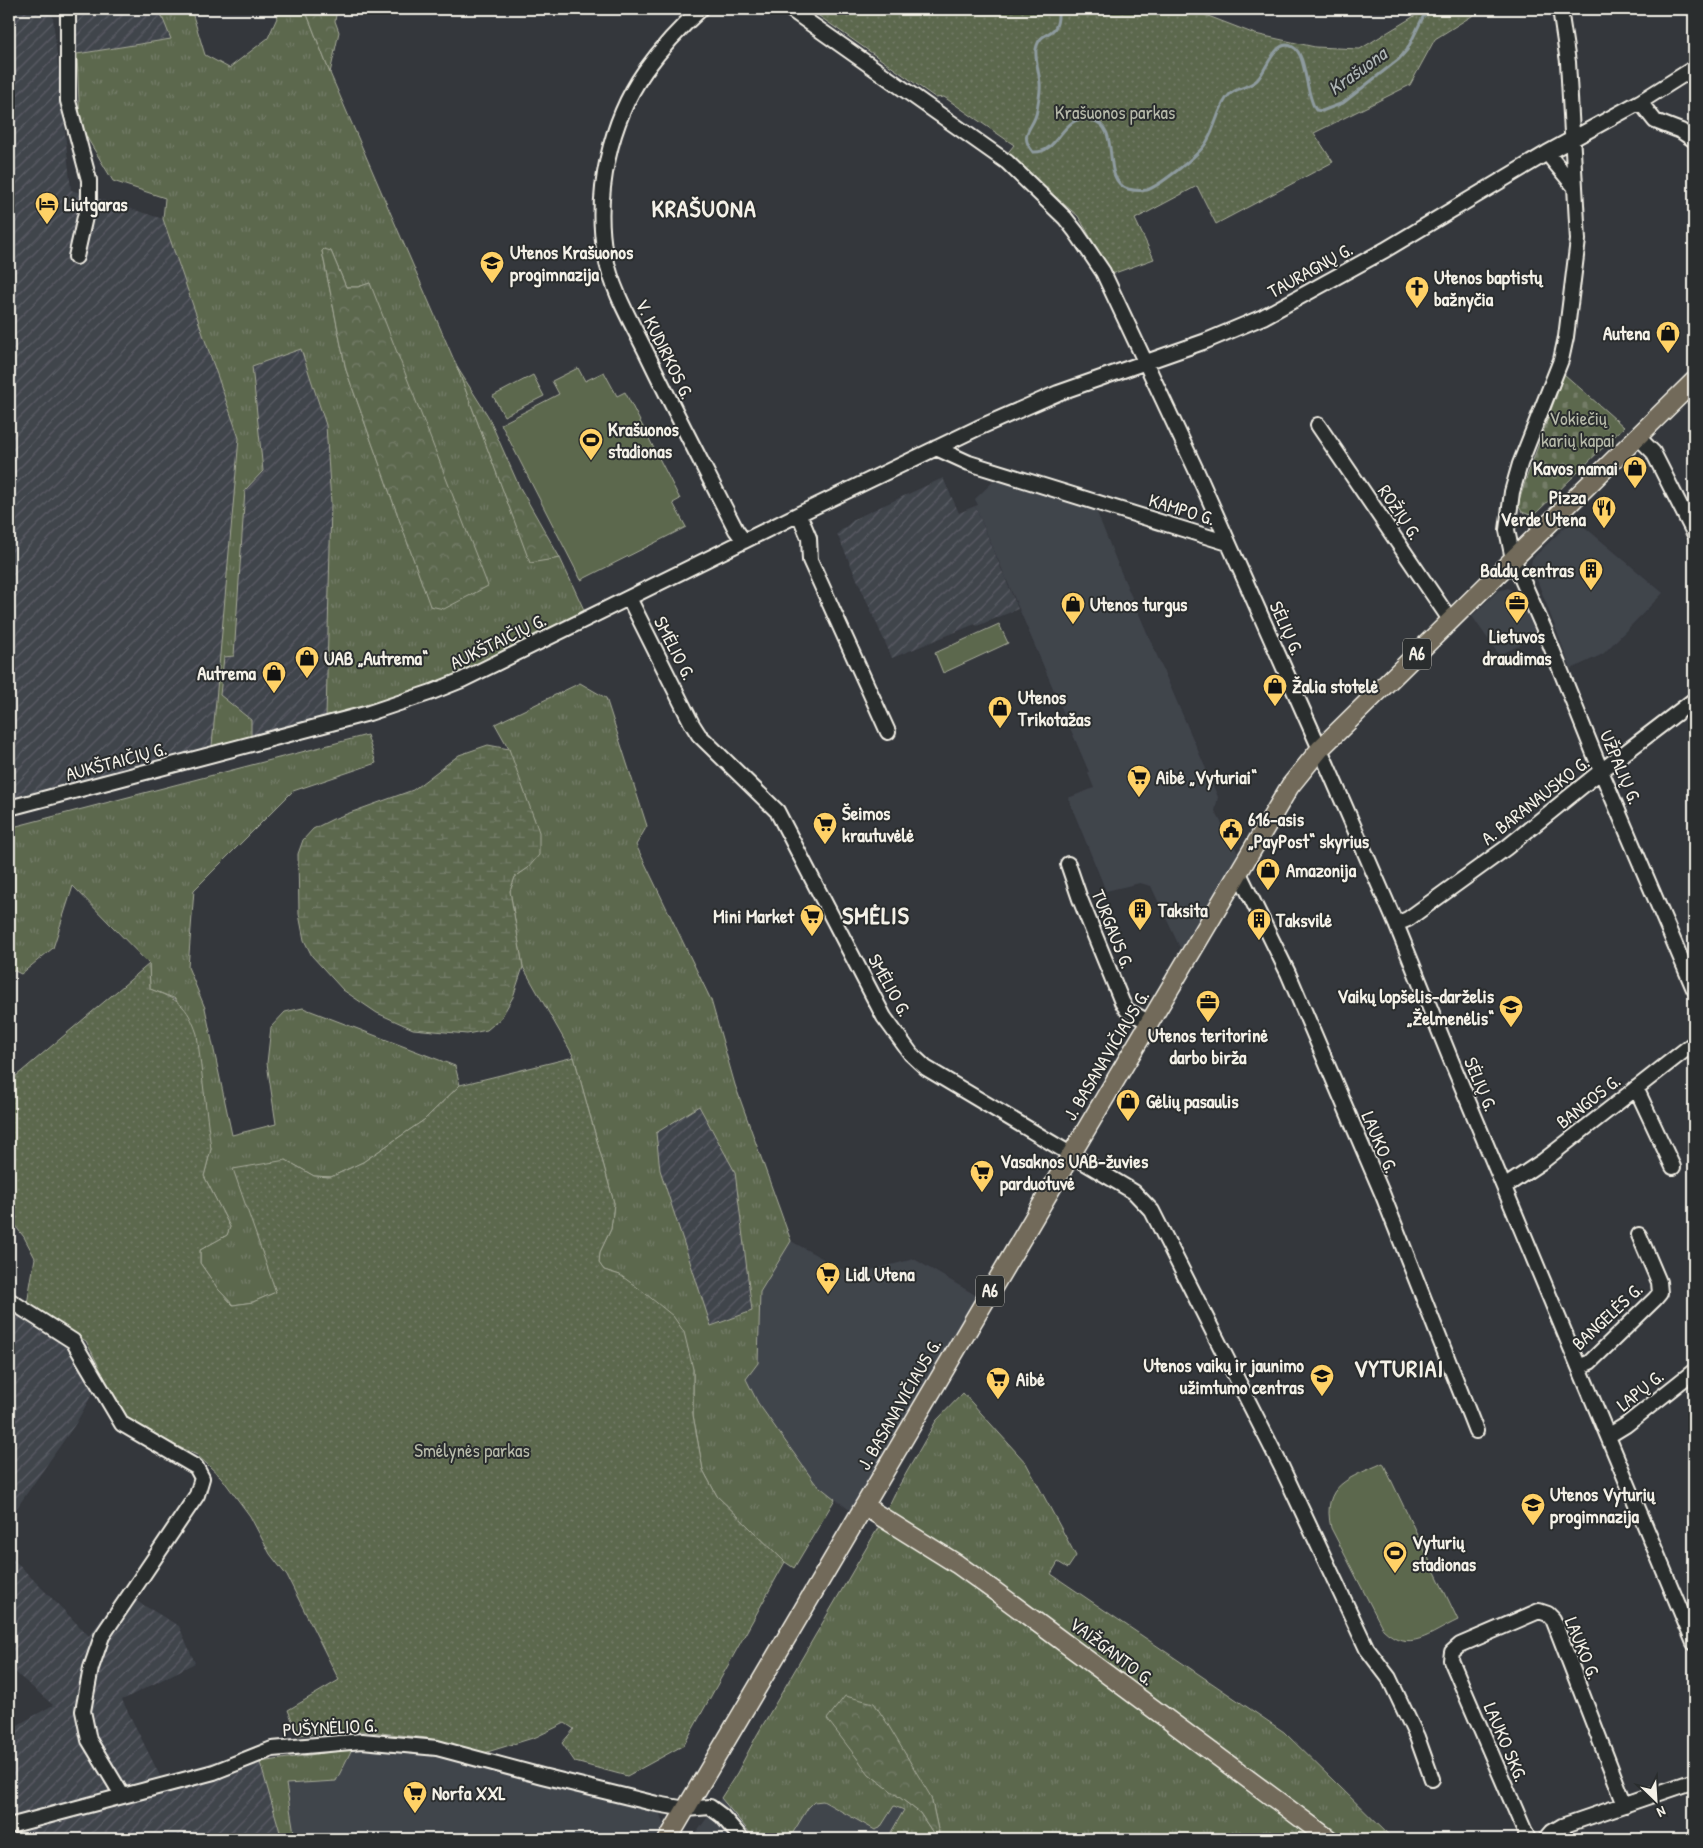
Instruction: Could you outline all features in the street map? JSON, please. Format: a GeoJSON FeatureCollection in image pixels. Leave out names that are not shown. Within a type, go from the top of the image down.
{"type":"FeatureCollection","features":[{"type":"Feature","properties":{"kind":"main road","name":"J. BASANAVIČIAUS G."},"geometry":{"type":"LineString","coordinates":[[668,1839],[1070,1154],[1150,1024],[1290,786],[1320,748],[1694,381]]}},
{"type":"Feature","properties":{"kind":"main road","name":"VAIŽGANTO G."},"geometry":{"type":"LineString","coordinates":[[864,1506],[957,1564],[988,1586],[1329,1839]]}},
{"type":"Feature","properties":{"kind":"street"},"geometry":{"type":"LineString","coordinates":[[68,9],[68,101],[89,180],[89,199],[76,257]]}},
{"type":"Feature","properties":{"kind":"street","name":"V. KUDIRKOS G."},"geometry":{"type":"LineString","coordinates":[[701,9],[645,71],[627,102],[610,153],[605,178],[601,229],[605,257],[621,303],[731,521],[744,542]]}},
{"type":"Feature","properties":{"kind":"street","name":"KAMPO G."},"geometry":{"type":"LineString","coordinates":[[790,9],[1007,162],[1065,218],[1091,253],[1113,290],[1228,543]]}},
{"type":"Feature","properties":{"kind":"street","name":"UŽPALIŲ G."},"geometry":{"type":"LineString","coordinates":[[1560,9],[1568,62],[1578,240],[1566,337],[1560,360],[1520,464],[1512,492],[1507,530],[1513,559],[1548,638],[1694,989]]}},
{"type":"Feature","properties":{"kind":"street","name":"TAURAGNŲ G."},"geometry":{"type":"LineString","coordinates":[[919,455],[1058,393],[1228,332],[1289,304],[1393,246],[1547,153],[1640,102],[1694,68]]}},
{"type":"Feature","properties":{"kind":"street"},"geometry":{"type":"LineString","coordinates":[[1640,102],[1655,121],[1681,131],[1694,140]]}},
{"type":"Feature","properties":{"kind":"street"},"geometry":{"type":"LineString","coordinates":[[1547,153],[1574,186]]}},
{"type":"Feature","properties":{"kind":"street","name":"ROŽIŲ G."},"geometry":{"type":"LineString","coordinates":[[1318,424],[1451,621]]}},
{"type":"Feature","properties":{"kind":"street"},"geometry":{"type":"LineString","coordinates":[[1638,437],[1653,452],[1694,533]]}},
{"type":"Feature","properties":{"kind":"street","name":"KAMPO G."},"geometry":{"type":"LineString","coordinates":[[936,448],[969,463],[1228,543]]}},
{"type":"Feature","properties":{"kind":"street","name":"AUKŠTAIČIŲ G."},"geometry":{"type":"LineString","coordinates":[[9,808],[312,728],[400,703],[462,680],[919,455]]}},
{"type":"Feature","properties":{"kind":"street"},"geometry":{"type":"LineString","coordinates":[[799,514],[809,538],[810,560],[888,732]]}},
{"type":"Feature","properties":{"kind":"street","name":"SĖLIŲ G."},"geometry":{"type":"LineString","coordinates":[[1228,543],[1396,924],[1694,1642]]}},
{"type":"Feature","properties":{"kind":"street","name":"SMĖLIO G."},"geometry":{"type":"LineString","coordinates":[[629,598],[692,724],[699,735],[776,812],[884,1017],[911,1054],[926,1068],[1134,1192],[1152,1211],[1282,1468],[1367,1649],[1389,1678],[1417,1736],[1432,1779]]}},
{"type":"Feature","properties":{"kind":"street","name":"A. BARANAUSKO G."},"geometry":{"type":"LineString","coordinates":[[1396,924],[1408,918],[1506,848],[1694,700]]}},
{"type":"Feature","properties":{"kind":"street","name":"TURGAUS G."},"geometry":{"type":"LineString","coordinates":[[1068,864],[1080,899],[1122,1002],[1127,1010],[1150,1024]]}},
{"type":"Feature","properties":{"kind":"street","name":"LAUKO G."},"geometry":{"type":"LineString","coordinates":[[1238,873],[1288,973],[1378,1185],[1476,1431]]}},
{"type":"Feature","properties":{"kind":"street","name":"BANGOS G."},"geometry":{"type":"LineString","coordinates":[[1504,1187],[1543,1161],[1694,1043]]}},
{"type":"Feature","properties":{"kind":"street"},"geometry":{"type":"LineString","coordinates":[[1636,1088],[1673,1167]]}},
{"type":"Feature","properties":{"kind":"street","name":"BANGELĖS G."},"geometry":{"type":"LineString","coordinates":[[1579,1367],[1590,1362],[1660,1293],[1659,1282],[1639,1236]]}},
{"type":"Feature","properties":{"kind":"street"},"geometry":{"type":"LineString","coordinates":[[9,1300],[73,1340],[122,1424],[196,1467],[202,1478],[197,1495],[102,1636],[91,1668],[83,1711],[89,1740],[122,1795]]}},
{"type":"Feature","properties":{"kind":"street","name":"LAPŲ G."},"geometry":{"type":"LineString","coordinates":[[1608,1436],[1626,1425],[1694,1371]]}},
{"type":"Feature","properties":{"kind":"street","name":"LAUKO G."},"geometry":{"type":"LineString","coordinates":[[1451,1660],[1452,1652],[1460,1645],[1539,1611],[1548,1614],[1553,1619],[1624,1805]]}},
{"type":"Feature","properties":{"kind":"street","name":"LAUKO SKG."},"geometry":{"type":"LineString","coordinates":[[1451,1660],[1528,1839]]}},
{"type":"Feature","properties":{"kind":"street","name":"PUŠYNĖLIO G."},"geometry":{"type":"LineString","coordinates":[[9,1826],[214,1772],[272,1749],[362,1741],[437,1748],[657,1804],[686,1809],[710,1808],[722,1816],[742,1839]]}},
{"type":"Feature","properties":{"kind":"street"},"geometry":{"type":"LineString","coordinates":[[1546,1839],[1552,1832],[1562,1826],[1694,1782]]}},
{"type":"Feature","properties":{"kind":"shaded area"},"geometry":{"type":"Polygon","coordinates":[[[9,9],[52,9],[71,190],[163,219],[239,438],[212,746],[9,800],[9,9]]]}},
{"type":"Feature","properties":{"kind":"shaded area"},"geometry":{"type":"Polygon","coordinates":[[[75,9],[159,9],[171,39],[77,54],[75,9]]]}},
{"type":"Feature","properties":{"kind":"shaded area"},"geometry":{"type":"Polygon","coordinates":[[[301,349],[326,425],[331,503],[326,718],[251,736],[251,720],[220,696],[224,657],[234,656],[245,490],[263,471],[252,366],[301,349]]]}},
{"type":"Feature","properties":{"kind":"shaded area"},"geometry":{"type":"Polygon","coordinates":[[[998,477],[1094,505],[1218,797],[1215,811],[1239,855],[1183,954],[1151,886],[1140,883],[1106,891],[1068,798],[1094,788],[1089,772],[975,506],[978,505],[975,499],[998,477]]]}},
{"type":"Feature","properties":{"kind":"shaded area"},"geometry":{"type":"Polygon","coordinates":[[[943,478],[959,513],[975,506],[1018,609],[977,626],[975,624],[892,658],[837,534],[856,518],[943,478]]]}},
{"type":"Feature","properties":{"kind":"shaded area"},"geometry":{"type":"Polygon","coordinates":[[[1574,518],[1663,593],[1603,654],[1571,669],[1531,564],[1532,559],[1574,518]]]}},
{"type":"Feature","properties":{"kind":"shaded area"},"geometry":{"type":"Polygon","coordinates":[[[1508,588],[1517,593],[1537,637],[1499,655],[1472,616],[1498,591],[1508,588]]]}},
{"type":"Feature","properties":{"kind":"shaded area"},"geometry":{"type":"Polygon","coordinates":[[[699,1106],[735,1172],[752,1311],[710,1326],[660,1170],[656,1133],[699,1106]]]}},
{"type":"Feature","properties":{"kind":"shaded area"},"geometry":{"type":"Polygon","coordinates":[[[791,1241],[852,1275],[914,1259],[977,1296],[852,1512],[815,1483],[758,1403],[746,1379],[758,1363],[760,1292],[791,1241]]]}},
{"type":"Feature","properties":{"kind":"shaded area"},"geometry":{"type":"Polygon","coordinates":[[[9,1295],[81,1342],[101,1378],[76,1423],[9,1519],[9,1295]]]}},
{"type":"Feature","properties":{"kind":"shaded area"},"geometry":{"type":"Polygon","coordinates":[[[9,1555],[89,1636],[121,1592],[179,1626],[195,1663],[122,1700],[161,1778],[257,1746],[282,1839],[9,1839],[9,1730],[53,1705],[9,1667],[9,1555]]]}},
{"type":"Feature","properties":{"kind":"shaded area"},"geometry":{"type":"Polygon","coordinates":[[[352,1749],[424,1753],[458,1758],[650,1809],[660,1814],[664,1827],[657,1839],[295,1839],[286,1784],[336,1781],[352,1749]]]}},
{"type":"Feature","properties":{"kind":"shaded area"},"geometry":{"type":"Polygon","coordinates":[[[721,1798],[755,1839],[692,1839],[721,1798]]]}},
{"type":"Feature","properties":{"kind":"shaded area"},"geometry":{"type":"Polygon","coordinates":[[[823,1801],[875,1830],[880,1828],[893,1806],[904,1810],[887,1839],[789,1839],[808,1808],[814,1802],[823,1801]]]}},
{"type":"Feature","properties":{"kind":"green space"},"geometry":{"type":"Polygon","coordinates":[[[159,9],[191,9],[205,55],[229,68],[268,38],[281,9],[305,9],[330,73],[457,367],[530,562],[560,558],[585,612],[462,672],[403,696],[326,718],[331,503],[326,425],[301,349],[252,366],[263,471],[245,490],[234,656],[224,657],[220,695],[251,720],[251,736],[212,746],[239,438],[163,219],[165,198],[113,181],[80,126],[77,54],[171,39],[159,9]],[[322,251],[346,370],[430,605],[370,283],[358,287],[346,287],[331,251],[322,251]]]}},
{"type":"Feature","properties":{"kind":"green space"},"geometry":{"type":"Polygon","coordinates":[[[305,9],[337,9],[335,21],[339,32],[330,73],[305,9]]]}},
{"type":"Feature","properties":{"kind":"green space","name":"Krašuonos parkas"},"geometry":{"type":"Polygon","coordinates":[[[809,9],[1190,9],[1255,34],[1315,47],[1360,49],[1426,9],[1483,9],[1435,39],[1410,85],[1314,133],[1333,162],[1216,224],[1197,186],[1135,219],[1154,259],[1112,274],[1078,216],[1006,155],[1014,145],[944,97],[936,98],[809,9]]]}},
{"type":"Feature","properties":{"kind":"green space"},"geometry":{"type":"Polygon","coordinates":[[[324,249],[331,251],[346,287],[358,287],[370,283],[488,586],[444,609],[430,606],[346,370],[322,251],[324,249]]]}},
{"type":"Feature","properties":{"kind":"green space"},"geometry":{"type":"Polygon","coordinates":[[[457,367],[488,416],[519,486],[560,558],[530,563],[457,367]]]}},
{"type":"Feature","properties":{"kind":"green space","name":"Krašuonos stadionas"},"geometry":{"type":"Polygon","coordinates":[[[578,368],[585,381],[604,372],[617,396],[625,392],[680,499],[673,503],[686,527],[581,580],[501,424],[559,394],[552,381],[578,368]]]}},
{"type":"Feature","properties":{"kind":"green space","name":"Vokiečių karių kapai"},"geometry":{"type":"Polygon","coordinates":[[[1564,374],[1624,427],[1533,516],[1522,512],[1518,505],[1564,374]]]}},
{"type":"Feature","properties":{"kind":"green space"},"geometry":{"type":"Polygon","coordinates":[[[533,375],[544,396],[504,416],[493,396],[533,375]]]}},
{"type":"Feature","properties":{"kind":"green space"},"geometry":{"type":"Polygon","coordinates":[[[999,624],[1008,643],[943,673],[935,653],[999,624]]]}},
{"type":"Feature","properties":{"kind":"green space"},"geometry":{"type":"Polygon","coordinates":[[[580,683],[606,698],[647,826],[636,845],[711,1000],[735,1085],[791,1241],[760,1292],[758,1363],[746,1379],[758,1403],[815,1483],[835,1499],[794,1568],[785,1562],[717,1496],[703,1470],[693,1415],[693,1369],[620,1275],[604,1270],[599,1263],[600,1252],[611,1229],[614,1203],[574,1057],[523,967],[510,891],[515,877],[528,868],[509,749],[495,724],[580,683]],[[699,1106],[656,1133],[660,1170],[711,1326],[752,1311],[735,1172],[699,1106]]]}},
{"type":"Feature","properties":{"kind":"green space"},"geometry":{"type":"Polygon","coordinates":[[[367,735],[376,763],[293,791],[194,890],[188,967],[205,1008],[232,1135],[276,1124],[267,1063],[271,1027],[285,1012],[303,1008],[455,1066],[460,1085],[424,1120],[363,1162],[331,1177],[314,1176],[286,1160],[276,1292],[253,1302],[233,1305],[218,1289],[200,1263],[200,1250],[227,1235],[230,1227],[204,1176],[211,1149],[176,999],[150,989],[149,964],[73,886],[53,948],[21,974],[9,968],[9,828],[367,735]]]}},
{"type":"Feature","properties":{"kind":"green space"},"geometry":{"type":"Polygon","coordinates":[[[488,745],[509,749],[539,832],[539,855],[528,868],[515,877],[510,891],[523,967],[513,997],[501,1018],[487,1030],[467,1034],[413,1029],[377,1013],[343,990],[312,956],[304,940],[299,914],[298,854],[303,840],[313,829],[333,819],[413,790],[459,755],[488,745]]]}},
{"type":"Feature","properties":{"kind":"green space","name":"Smėlynės parkas"},"geometry":{"type":"Polygon","coordinates":[[[149,964],[150,989],[168,996],[180,1004],[189,1016],[197,1034],[211,1149],[204,1176],[230,1227],[227,1235],[200,1250],[200,1263],[218,1289],[233,1305],[253,1302],[276,1292],[233,1169],[286,1160],[314,1176],[331,1177],[363,1162],[424,1120],[460,1085],[574,1057],[614,1203],[611,1229],[600,1252],[599,1263],[604,1270],[620,1275],[641,1290],[673,1316],[684,1332],[693,1369],[693,1415],[703,1470],[717,1496],[785,1562],[684,1745],[627,1776],[575,1762],[562,1743],[574,1729],[565,1723],[536,1737],[484,1753],[427,1738],[362,1731],[298,1735],[288,1710],[339,1680],[287,1576],[270,1554],[250,1516],[221,1477],[197,1455],[145,1432],[123,1415],[86,1341],[27,1304],[35,1258],[24,1237],[9,1218],[9,1082],[149,964]]]}},
{"type":"Feature","properties":{"kind":"green space"},"geometry":{"type":"Polygon","coordinates":[[[963,1393],[1026,1463],[1076,1556],[1068,1568],[1058,1562],[1051,1574],[1284,1732],[1393,1839],[940,1839],[931,1797],[869,1774],[920,1813],[937,1839],[887,1839],[904,1810],[894,1806],[880,1828],[875,1830],[823,1801],[814,1802],[808,1808],[789,1839],[755,1839],[721,1798],[878,1528],[896,1491],[936,1421],[963,1393]]]}},
{"type":"Feature","properties":{"kind":"green space","name":"Vyturių stadionas"},"geometry":{"type":"Polygon","coordinates":[[[1383,1463],[1458,1620],[1429,1635],[1411,1641],[1402,1640],[1383,1629],[1331,1528],[1330,1501],[1334,1492],[1349,1479],[1383,1463]]]}},
{"type":"Feature","properties":{"kind":"green space"},"geometry":{"type":"Polygon","coordinates":[[[845,1696],[874,1703],[931,1797],[940,1839],[937,1839],[920,1813],[869,1774],[827,1719],[845,1696]]]}},
{"type":"Feature","properties":{"kind":"green space"},"geometry":{"type":"Polygon","coordinates":[[[352,1749],[336,1781],[286,1784],[295,1839],[282,1839],[260,1762],[352,1749]]]}},
{"type":"Feature","properties":{"kind":"waterway","name":"Krašuona"},"geometry":{"type":"LineString","coordinates":[[1058,9],[1056,26],[1038,42],[1036,49],[1040,90],[1036,116],[1027,135],[1028,145],[1033,152],[1042,151],[1050,147],[1073,122],[1081,119],[1092,120],[1101,125],[1107,133],[1114,175],[1119,183],[1128,189],[1140,191],[1147,190],[1160,183],[1196,155],[1209,138],[1225,100],[1232,92],[1255,82],[1272,56],[1282,46],[1287,45],[1298,51],[1304,66],[1312,103],[1316,110],[1322,111],[1343,103],[1399,59],[1407,50],[1423,17],[1431,9]]}},
{"type":"Feature","properties":{"kind":"place","name":"Liutgaras"},"geometry":{"type":"Point","coordinates":[47,225]}},
{"type":"Feature","properties":{"kind":"place","name":"Utenos Krašuonos progimnazija"},"geometry":{"type":"Point","coordinates":[492,284]}},
{"type":"Feature","properties":{"kind":"place","name":"Utenos baptistų bažnyčia"},"geometry":{"type":"Point","coordinates":[1417,309]}},
{"type":"Feature","properties":{"kind":"place","name":"Autena"},"geometry":{"type":"Point","coordinates":[1668,354]}},
{"type":"Feature","properties":{"kind":"place","name":"Krašuonos stadionas"},"geometry":{"type":"Point","coordinates":[591,461]}},
{"type":"Feature","properties":{"kind":"place","name":"Kavos namai"},"geometry":{"type":"Point","coordinates":[1635,489]}},
{"type":"Feature","properties":{"kind":"place","name":"Pizza Verde Utena"},"geometry":{"type":"Point","coordinates":[1604,529]}},
{"type":"Feature","properties":{"kind":"place","name":"Baldų centras"},"geometry":{"type":"Point","coordinates":[1591,591]}},
{"type":"Feature","properties":{"kind":"place","name":"Lietuvos draudimas"},"geometry":{"type":"Point","coordinates":[1517,624]}},
{"type":"Feature","properties":{"kind":"place","name":"Utenos turgus"},"geometry":{"type":"Point","coordinates":[1073,625]}},
{"type":"Feature","properties":{"kind":"place","name":"UAB „Autrema“"},"geometry":{"type":"Point","coordinates":[307,679]}},
{"type":"Feature","properties":{"kind":"place","name":"Autrema"},"geometry":{"type":"Point","coordinates":[274,694]}},
{"type":"Feature","properties":{"kind":"place","name":"Žalia stotelė"},"geometry":{"type":"Point","coordinates":[1275,707]}},
{"type":"Feature","properties":{"kind":"place","name":"Utenos Trikotažas"},"geometry":{"type":"Point","coordinates":[1000,729]}},
{"type":"Feature","properties":{"kind":"place","name":"Aibė „Vyturiai“"},"geometry":{"type":"Point","coordinates":[1139,798]}},
{"type":"Feature","properties":{"kind":"place","name":"Šeimos krautuvėlė"},"geometry":{"type":"Point","coordinates":[825,845]}},
{"type":"Feature","properties":{"kind":"place","name":"616-asis „PayPost“ skyrius"},"geometry":{"type":"Point","coordinates":[1231,851]}},
{"type":"Feature","properties":{"kind":"place","name":"Amazonija"},"geometry":{"type":"Point","coordinates":[1268,891]}},
{"type":"Feature","properties":{"kind":"place","name":"Taksita"},"geometry":{"type":"Point","coordinates":[1140,931]}},
{"type":"Feature","properties":{"kind":"place","name":"Mini Market"},"geometry":{"type":"Point","coordinates":[812,937]}},
{"type":"Feature","properties":{"kind":"place","name":"Taksvilė"},"geometry":{"type":"Point","coordinates":[1259,941]}},
{"type":"Feature","properties":{"kind":"place","name":"Utenos teritorinė darbo birža"},"geometry":{"type":"Point","coordinates":[1208,1023]}},
{"type":"Feature","properties":{"kind":"place","name":"Vaikų lopšelis-darželis „Želmenėlis“"},"geometry":{"type":"Point","coordinates":[1511,1028]}},
{"type":"Feature","properties":{"kind":"place","name":"Gėlių pasaulis"},"geometry":{"type":"Point","coordinates":[1128,1122]}},
{"type":"Feature","properties":{"kind":"place","name":"Vasaknos UAB-žuvies parduotuvė"},"geometry":{"type":"Point","coordinates":[982,1193]}},
{"type":"Feature","properties":{"kind":"place","name":"Lidl Utena"},"geometry":{"type":"Point","coordinates":[828,1295]}},
{"type":"Feature","properties":{"kind":"place","name":"Utenos vaikų ir jaunimo užimtumo centras"},"geometry":{"type":"Point","coordinates":[1322,1397]}},
{"type":"Feature","properties":{"kind":"place","name":"Aibė"},"geometry":{"type":"Point","coordinates":[998,1400]}},
{"type":"Feature","properties":{"kind":"place","name":"Utenos Vyturių progimnazija"},"geometry":{"type":"Point","coordinates":[1533,1526]}},
{"type":"Feature","properties":{"kind":"place","name":"Vyturių stadionas"},"geometry":{"type":"Point","coordinates":[1395,1574]}},
{"type":"Feature","properties":{"kind":"place","name":"Norfa XXL"},"geometry":{"type":"Point","coordinates":[415,1814]}},
{"type":"Feature","properties":{"kind":"district","name":"KRAŠUONA"},"geometry":{"type":"Point","coordinates":[704,209]}},
{"type":"Feature","properties":{"kind":"district","name":"SMĖLIS"},"geometry":{"type":"Point","coordinates":[876,916]}},
{"type":"Feature","properties":{"kind":"district","name":"VYTURIAI"},"geometry":{"type":"Point","coordinates":[1399,1369]}}]}
